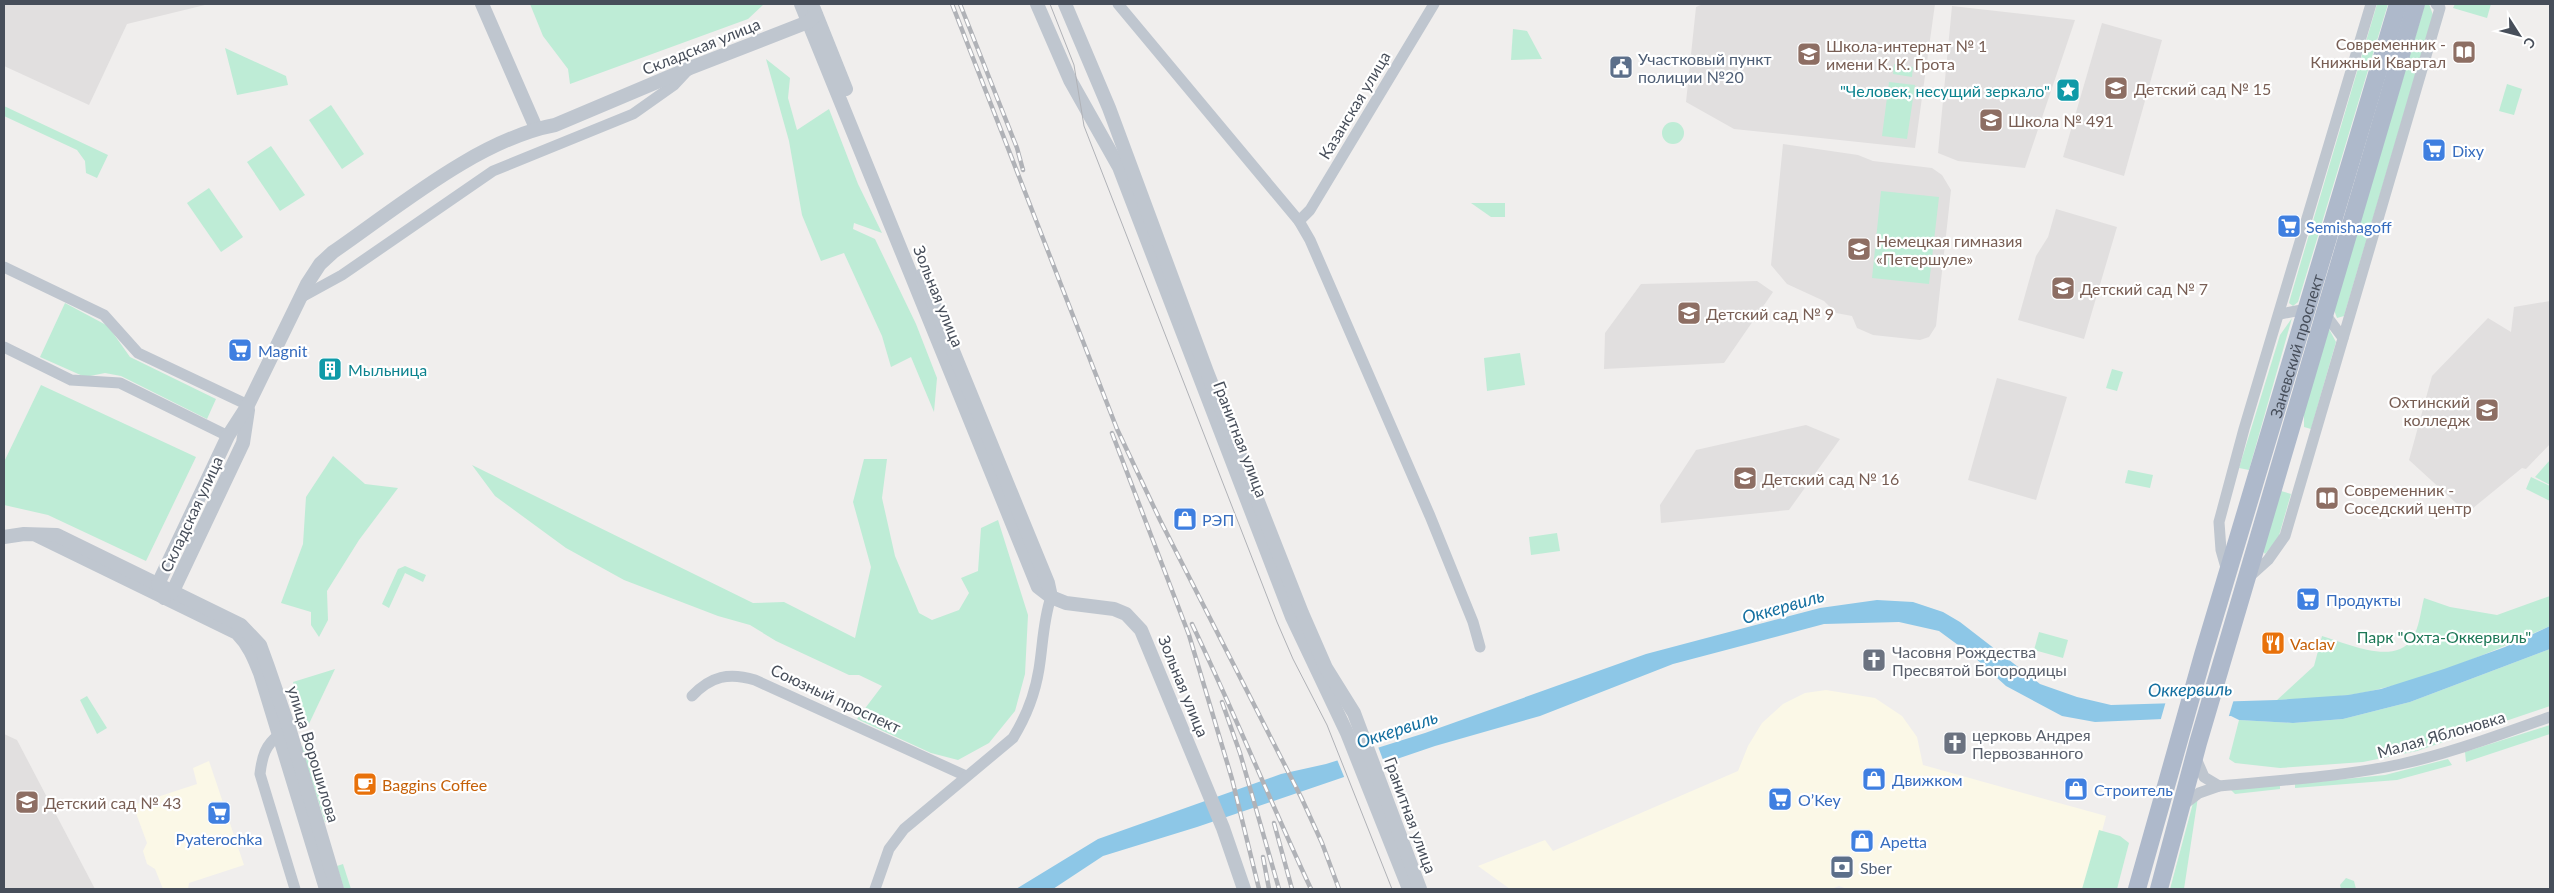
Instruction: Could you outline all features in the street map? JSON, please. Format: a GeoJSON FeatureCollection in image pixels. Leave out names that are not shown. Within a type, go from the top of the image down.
{"type":"FeatureCollection","features":[{"type":"Feature","properties":{"kind":"main road","name":"Заневский проспект"},"geometry":{"type":"LineString","coordinates":[[2137,889],[2176,745],[2227,572],[2398,4]]}},
{"type":"Feature","properties":{"kind":"main road","name":"Заневский проспект"},"geometry":{"type":"LineString","coordinates":[[2196,749],[2416,4]]}},
{"type":"Feature","properties":{"kind":"main road"},"geometry":{"type":"LineString","coordinates":[[2159,889],[2196,749]]}},
{"type":"Feature","properties":{"kind":"street"},"geometry":{"type":"LineString","coordinates":[[482,4],[536,128]]}},
{"type":"Feature","properties":{"kind":"street","name":"Гранитная улица"},"geometry":{"type":"LineString","coordinates":[[1037,4],[1070,80],[1119,167],[1292,617],[1354,730],[1379,795],[1420,889]]}},
{"type":"Feature","properties":{"kind":"street","name":"Гранитная улица"},"geometry":{"type":"LineString","coordinates":[[1065,4],[1109,108],[1207,372],[1302,613],[1326,668],[1354,713],[1354,730]]}},
{"type":"Feature","properties":{"kind":"street"},"geometry":{"type":"LineString","coordinates":[[1118,4],[1299,220],[1310,240],[1430,516],[1473,622],[1480,647]]}},
{"type":"Feature","properties":{"kind":"street","name":"Казанская улица"},"geometry":{"type":"LineString","coordinates":[[1299,220],[1310,210],[1434,4]]}},
{"type":"Feature","properties":{"kind":"street"},"geometry":{"type":"LineString","coordinates":[[2227,572],[2220,550],[2219,522],[2371,4]]}},
{"type":"Feature","properties":{"kind":"street"},"geometry":{"type":"LineString","coordinates":[[2246,580],[2268,560],[2285,536],[2440,8],[2436,4]]}},
{"type":"Feature","properties":{"kind":"street","name":"Складская улица"},"geometry":{"type":"LineString","coordinates":[[536,128],[551,116],[808,12]]}},
{"type":"Feature","properties":{"kind":"street","name":"Складская улица"},"geometry":{"type":"LineString","coordinates":[[248,405],[244,443],[169,595],[158,584],[228,436],[248,405],[300,298],[320,264],[333,252],[486,148],[536,128],[555,125],[690,68],[808,12]]}},
{"type":"Feature","properties":{"kind":"street","name":"Зольная улица"},"geometry":{"type":"LineString","coordinates":[[808,12],[1038,586],[1051,597],[1066,603],[1114,609],[1126,614],[1142,630],[1223,828],[1244,889]]}},
{"type":"Feature","properties":{"kind":"street"},"geometry":{"type":"LineString","coordinates":[[300,298],[342,275],[492,171],[633,114],[674,85],[690,68]]}},
{"type":"Feature","properties":{"kind":"street"},"geometry":{"type":"LineString","coordinates":[[4,267],[104,315],[138,353],[248,405]]}},
{"type":"Feature","properties":{"kind":"street"},"geometry":{"type":"LineString","coordinates":[[2280,314],[2307,309]]}},
{"type":"Feature","properties":{"kind":"street"},"geometry":{"type":"LineString","coordinates":[[2325,314],[2343,338]]}},
{"type":"Feature","properties":{"kind":"street"},"geometry":{"type":"LineString","coordinates":[[4,347],[71,380],[120,383],[244,443]]}},
{"type":"Feature","properties":{"kind":"street"},"geometry":{"type":"LineString","coordinates":[[4,537],[24,534],[38,536],[57,535],[158,584]]}},
{"type":"Feature","properties":{"kind":"street"},"geometry":{"type":"LineString","coordinates":[[38,536],[241,625],[247,636]]}},
{"type":"Feature","properties":{"kind":"street"},"geometry":{"type":"LineString","coordinates":[[874,889],[889,849],[904,829],[1013,738],[1025,716],[1039,670],[1044,624],[1051,597]]}},
{"type":"Feature","properties":{"kind":"street","name":"улица Ворошилова"},"geometry":{"type":"LineString","coordinates":[[247,636],[326,889]]}},
{"type":"Feature","properties":{"kind":"street","name":"улица Ворошилова"},"geometry":{"type":"LineString","coordinates":[[247,636],[260,645],[285,714],[337,889]]}},
{"type":"Feature","properties":{"kind":"street","name":"Союзный проспект"},"geometry":{"type":"LineString","coordinates":[[692,696],[709,680],[740,676],[755,680],[966,776]]}},
{"type":"Feature","properties":{"kind":"street","name":"Малая Яблоновка"},"geometry":{"type":"LineString","coordinates":[[2181,806],[2198,793],[2219,786],[2358,772],[2402,764],[2458,749],[2550,717]]}},
{"type":"Feature","properties":{"kind":"street"},"geometry":{"type":"LineString","coordinates":[[279,734],[266,748],[261,760],[260,774],[295,889]]}},
{"type":"Feature","properties":{"kind":"street"},"geometry":{"type":"LineString","coordinates":[[2196,749],[2204,777],[2219,786]]}},
{"type":"Feature","properties":{"kind":"street","name":"Гранитная улица"},"geometry":{"type":"LineString","coordinates":[[1379,795],[1409,889]]}},
{"type":"Feature","properties":{"kind":"shaded area"},"geometry":{"type":"Polygon","coordinates":[[[4,4],[209,4],[127,24],[89,105],[4,66],[4,4]]]}},
{"type":"Feature","properties":{"kind":"shaded area","name":"Школа-интернат № 1 имени К. К. Грота"},"geometry":{"type":"Polygon","coordinates":[[[1703,4],[1935,4],[1915,148],[1734,129],[1686,102],[1696,7],[1703,4]]]}},
{"type":"Feature","properties":{"kind":"shaded area","name":"Школа № 491"},"geometry":{"type":"Polygon","coordinates":[[[1952,6],[2075,20],[2025,168],[1958,161],[1938,153],[1952,6]]]}},
{"type":"Feature","properties":{"kind":"shaded area","name":"Детский сад № 15"},"geometry":{"type":"Polygon","coordinates":[[[2102,23],[2162,40],[2124,176],[2063,157],[2102,23]]]}},
{"type":"Feature","properties":{"kind":"shaded area","name":"Немецкая гимназия «Петершуле»"},"geometry":{"type":"Polygon","coordinates":[[[1783,144],[1858,155],[1873,161],[1932,168],[1942,175],[1951,190],[1936,326],[1929,337],[1920,340],[1873,335],[1857,328],[1852,316],[1836,313],[1824,301],[1787,284],[1771,265],[1783,144]]]}},
{"type":"Feature","properties":{"kind":"shaded area","name":"Детский сад № 7"},"geometry":{"type":"Polygon","coordinates":[[[2056,209],[2117,227],[2084,339],[2018,320],[2036,256],[2048,237],[2056,209]]]}},
{"type":"Feature","properties":{"kind":"shaded area","name":"Детский сад № 9"},"geometry":{"type":"Polygon","coordinates":[[[1757,281],[1773,292],[1724,363],[1604,369],[1605,333],[1641,284],[1757,281]]]}},
{"type":"Feature","properties":{"kind":"shaded area","name":"Охтинский колледж"},"geometry":{"type":"Polygon","coordinates":[[[2550,301],[2550,444],[2526,469],[2522,468],[2467,513],[2409,460],[2432,376],[2488,318],[2511,332],[2514,307],[2550,301]]]}},
{"type":"Feature","properties":{"kind":"shaded area"},"geometry":{"type":"Polygon","coordinates":[[[1997,378],[2067,397],[2036,500],[1968,480],[1997,378]]]}},
{"type":"Feature","properties":{"kind":"shaded area","name":"Детский сад № 16"},"geometry":{"type":"Polygon","coordinates":[[[1806,425],[1840,439],[1789,510],[1661,523],[1660,505],[1696,450],[1806,425]]]}},
{"type":"Feature","properties":{"kind":"shaded area"},"geometry":{"type":"Polygon","coordinates":[[[1826,690],[1875,698],[1902,716],[1917,737],[1923,765],[2106,816],[2087,889],[1847,889],[1839,886],[1831,889],[1510,889],[1478,866],[1545,840],[1553,851],[1738,771],[1748,746],[1762,723],[1783,704],[1805,693],[1826,690]]]}},
{"type":"Feature","properties":{"kind":"shaded area","name":"Детский сад № 43"},"geometry":{"type":"Polygon","coordinates":[[[4,734],[17,740],[95,889],[4,889],[4,734]]]}},
{"type":"Feature","properties":{"kind":"shaded area"},"geometry":{"type":"Polygon","coordinates":[[[209,761],[244,865],[189,883],[188,889],[163,889],[155,869],[147,864],[143,851],[147,843],[133,805],[197,784],[193,768],[209,761]]]}},
{"type":"Feature","properties":{"kind":"green space"},"geometry":{"type":"Polygon","coordinates":[[[530,4],[764,4],[748,19],[570,84],[568,69],[543,36],[530,4]]]}},
{"type":"Feature","properties":{"kind":"green space"},"geometry":{"type":"Polygon","coordinates":[[[2377,4],[2388,4],[2298,302],[2293,306],[2289,303],[2290,299],[2377,4]]]}},
{"type":"Feature","properties":{"kind":"green space"},"geometry":{"type":"Polygon","coordinates":[[[2425,4],[2429,4],[2433,15],[2344,316],[2337,318],[2334,310],[2425,4]]]}},
{"type":"Feature","properties":{"kind":"green space"},"geometry":{"type":"Polygon","coordinates":[[[2455,4],[2491,4],[2487,18],[2453,8],[2455,4]]]}},
{"type":"Feature","properties":{"kind":"green space"},"geometry":{"type":"Polygon","coordinates":[[[1513,29],[1527,31],[1542,59],[1511,60],[1513,29]]]}},
{"type":"Feature","properties":{"kind":"green space"},"geometry":{"type":"Polygon","coordinates":[[[225,48],[286,76],[288,85],[237,95],[225,48]]]}},
{"type":"Feature","properties":{"kind":"green space"},"geometry":{"type":"Polygon","coordinates":[[[766,59],[790,78],[788,98],[797,130],[829,109],[858,184],[882,233],[854,223],[853,229],[875,239],[916,324],[937,378],[934,412],[911,357],[891,367],[882,336],[844,253],[821,261],[802,215],[789,141],[766,59]]]}},
{"type":"Feature","properties":{"kind":"green space"},"geometry":{"type":"Polygon","coordinates":[[[1894,64],[1913,67],[1912,77],[1893,74],[1894,64]]]}},
{"type":"Feature","properties":{"kind":"green space"},"geometry":{"type":"Polygon","coordinates":[[[1889,82],[1915,85],[1907,139],[1882,136],[1889,82]]]}},
{"type":"Feature","properties":{"kind":"green space"},"geometry":{"type":"Polygon","coordinates":[[[2507,84],[2522,89],[2514,115],[2499,111],[2507,84]]]}},
{"type":"Feature","properties":{"kind":"green space"},"geometry":{"type":"Polygon","coordinates":[[[331,105],[364,154],[342,169],[309,120],[331,105]]]}},
{"type":"Feature","properties":{"kind":"green space"},"geometry":{"type":"Polygon","coordinates":[[[4,106],[108,155],[97,178],[86,173],[85,161],[77,150],[4,116],[4,106]]]}},
{"type":"Feature","properties":{"kind":"green space"},"geometry":{"type":"Polygon","coordinates":[[[1673,122],[1683,129],[1684,133],[1677,143],[1673,144],[1663,137],[1662,133],[1669,123],[1673,122]]]}},
{"type":"Feature","properties":{"kind":"green space"},"geometry":{"type":"Polygon","coordinates":[[[271,146],[305,195],[280,211],[247,162],[271,146]]]}},
{"type":"Feature","properties":{"kind":"green space"},"geometry":{"type":"Polygon","coordinates":[[[209,188],[243,237],[221,252],[187,203],[209,188]]]}},
{"type":"Feature","properties":{"kind":"green space"},"geometry":{"type":"Polygon","coordinates":[[[1881,191],[1939,197],[1929,284],[1872,278],[1881,191]]]}},
{"type":"Feature","properties":{"kind":"green space"},"geometry":{"type":"Polygon","coordinates":[[[1471,203],[1505,203],[1505,217],[1491,217],[1471,203]]]}},
{"type":"Feature","properties":{"kind":"green space"},"geometry":{"type":"Polygon","coordinates":[[[65,303],[108,326],[130,357],[216,399],[207,419],[121,376],[105,373],[85,377],[40,357],[65,303]]]}},
{"type":"Feature","properties":{"kind":"green space"},"geometry":{"type":"Polygon","coordinates":[[[2292,318],[2249,470],[2239,468],[2280,335],[2292,318]]]}},
{"type":"Feature","properties":{"kind":"green space"},"geometry":{"type":"Polygon","coordinates":[[[2329,329],[2336,342],[2311,429],[2304,427],[2304,412],[2329,329]]]}},
{"type":"Feature","properties":{"kind":"green space"},"geometry":{"type":"Polygon","coordinates":[[[1520,353],[1525,385],[1487,391],[1484,358],[1520,353]]]}},
{"type":"Feature","properties":{"kind":"green space"},"geometry":{"type":"Polygon","coordinates":[[[2112,369],[2123,372],[2117,391],[2106,388],[2112,369]]]}},
{"type":"Feature","properties":{"kind":"green space"},"geometry":{"type":"Polygon","coordinates":[[[41,385],[196,457],[146,561],[48,515],[4,505],[4,462],[41,385]]]}},
{"type":"Feature","properties":{"kind":"green space"},"geometry":{"type":"Polygon","coordinates":[[[333,456],[365,484],[398,488],[359,540],[327,591],[328,620],[319,637],[311,625],[311,612],[281,603],[303,544],[306,497],[333,456]]]}},
{"type":"Feature","properties":{"kind":"green space"},"geometry":{"type":"Polygon","coordinates":[[[864,459],[887,459],[882,498],[895,556],[919,613],[932,620],[959,610],[969,593],[961,578],[978,571],[981,528],[998,520],[1028,615],[1025,674],[1015,711],[989,743],[958,760],[931,753],[857,719],[882,686],[859,675],[849,675],[776,641],[750,625],[718,616],[624,580],[566,548],[495,496],[472,465],[753,603],[784,602],[855,638],[871,567],[853,502],[864,459]]]}},
{"type":"Feature","properties":{"kind":"green space"},"geometry":{"type":"Polygon","coordinates":[[[2550,460],[2550,485],[2535,477],[2550,460]]]}},
{"type":"Feature","properties":{"kind":"green space"},"geometry":{"type":"Polygon","coordinates":[[[2128,470],[2153,475],[2150,488],[2125,483],[2128,470]]]}},
{"type":"Feature","properties":{"kind":"green space"},"geometry":{"type":"Polygon","coordinates":[[[2531,477],[2550,486],[2550,501],[2526,489],[2531,477]]]}},
{"type":"Feature","properties":{"kind":"green space"},"geometry":{"type":"Polygon","coordinates":[[[2281,491],[2291,494],[2278,539],[2265,554],[2263,551],[2281,491]]]}},
{"type":"Feature","properties":{"kind":"green space"},"geometry":{"type":"Polygon","coordinates":[[[1557,533],[1560,551],[1531,555],[1529,537],[1557,533]]]}},
{"type":"Feature","properties":{"kind":"green space"},"geometry":{"type":"Polygon","coordinates":[[[405,566],[426,575],[423,582],[405,573],[389,608],[382,604],[398,569],[405,566]]]}},
{"type":"Feature","properties":{"kind":"green space","name":"Парк \"Охта-Оккервиль\""},"geometry":{"type":"Polygon","coordinates":[[[2550,596],[2550,626],[2451,667],[2400,684],[2349,695],[2277,700],[2314,666],[2322,636],[2369,650],[2394,651],[2404,647],[2412,639],[2418,625],[2424,598],[2450,607],[2497,615],[2550,596]]]}},
{"type":"Feature","properties":{"kind":"green space"},"geometry":{"type":"Polygon","coordinates":[[[2039,632],[2068,640],[2063,658],[2034,650],[2039,632]]]}},
{"type":"Feature","properties":{"kind":"green space"},"geometry":{"type":"Polygon","coordinates":[[[2550,649],[2550,706],[2417,751],[2363,762],[2280,768],[2235,763],[2229,759],[2239,720],[2293,723],[2343,719],[2410,702],[2550,649]]]}},
{"type":"Feature","properties":{"kind":"green space"},"geometry":{"type":"Polygon","coordinates":[[[335,669],[307,728],[293,682],[335,669]]]}},
{"type":"Feature","properties":{"kind":"green space"},"geometry":{"type":"Polygon","coordinates":[[[87,696],[107,728],[97,734],[80,700],[87,696]]]}},
{"type":"Feature","properties":{"kind":"green space"},"geometry":{"type":"Polygon","coordinates":[[[2550,725],[2550,734],[2466,762],[2465,752],[2550,725]]]}},
{"type":"Feature","properties":{"kind":"green space"},"geometry":{"type":"Polygon","coordinates":[[[307,745],[330,819],[325,822],[301,747],[307,745]]]}},
{"type":"Feature","properties":{"kind":"green space"},"geometry":{"type":"Polygon","coordinates":[[[2448,759],[2452,765],[2397,780],[2295,788],[2295,784],[2385,775],[2448,759]]]}},
{"type":"Feature","properties":{"kind":"green space"},"geometry":{"type":"Polygon","coordinates":[[[2280,785],[2280,789],[2235,794],[2231,790],[2280,785]]]}},
{"type":"Feature","properties":{"kind":"green space"},"geometry":{"type":"Polygon","coordinates":[[[2198,797],[2184,889],[2170,889],[2193,803],[2198,797]]]}},
{"type":"Feature","properties":{"kind":"green space"},"geometry":{"type":"Polygon","coordinates":[[[2099,830],[2120,836],[2129,843],[2117,889],[2082,889],[2099,830]]]}},
{"type":"Feature","properties":{"kind":"green space"},"geometry":{"type":"Polygon","coordinates":[[[343,864],[351,889],[344,889],[337,866],[343,864]]]}},
{"type":"Feature","properties":{"kind":"green space"},"geometry":{"type":"Polygon","coordinates":[[[2346,878],[2354,881],[2356,889],[2341,889],[2340,885],[2346,878]]]}},
{"type":"Feature","properties":{"kind":"water"},"geometry":{"type":"Polygon","coordinates":[[[1877,600],[1913,602],[1943,612],[1960,622],[2040,684],[2077,697],[2111,705],[2277,700],[2348,695],[2381,689],[2444,669],[2505,647],[2550,626],[2550,649],[2410,702],[2343,719],[2293,723],[2239,720],[2231,716],[2095,722],[2062,716],[2006,686],[1973,656],[1939,631],[1899,622],[1824,624],[1673,664],[1540,716],[1435,746],[1197,827],[1103,856],[1053,889],[1016,889],[1098,839],[1281,774],[1326,764],[1425,733],[1646,654],[1820,608],[1877,600]]]}},
{"type":"Feature","properties":{"kind":"pier"},"geometry":{"type":"Polygon","coordinates":[[[2234,699],[2228,719],[2160,722],[2166,701],[2234,699]]]}},
{"type":"Feature","properties":{"kind":"pier"},"geometry":{"type":"Polygon","coordinates":[[[1377,744],[1385,765],[1345,779],[1336,757],[1377,744]]]}},
{"type":"Feature","properties":{"kind":"tram line"},"geometry":{"type":"LineString","coordinates":[[1050,4],[1074,65],[1084,126],[1277,622],[1293,659],[1327,725],[1392,889]]}},
{"type":"Feature","properties":{"kind":"railway"},"geometry":{"type":"LineString","coordinates":[[952,4],[1117,429],[1160,520],[1301,797],[1322,843],[1339,889]]}},
{"type":"Feature","properties":{"kind":"railway"},"geometry":{"type":"LineString","coordinates":[[960,4],[1017,148],[1023,170]]}},
{"type":"Feature","properties":{"kind":"railway"},"geometry":{"type":"LineString","coordinates":[[1112,433],[1189,635],[1232,779],[1259,889]]}},
{"type":"Feature","properties":{"kind":"railway"},"geometry":{"type":"LineString","coordinates":[[1192,624],[1311,889]]}},
{"type":"Feature","properties":{"kind":"railway"},"geometry":{"type":"LineString","coordinates":[[1222,702],[1240,753],[1279,889]]}},
{"type":"Feature","properties":{"kind":"railway"},"geometry":{"type":"LineString","coordinates":[[1274,823],[1292,889]]}},
{"type":"Feature","properties":{"kind":"railway"},"geometry":{"type":"LineString","coordinates":[[1263,857],[1269,889]]}},
{"type":"Feature","properties":{"kind":"place","name":"Современник - Книжный Квартал"},"geometry":{"type":"Point","coordinates":[2464,52]}},
{"type":"Feature","properties":{"kind":"place","name":"Школа-интернат № 1 имени К. К. Грота"},"geometry":{"type":"Point","coordinates":[1809,54]}},
{"type":"Feature","properties":{"kind":"place","name":"Участковый пункт полиции №20"},"geometry":{"type":"Point","coordinates":[1621,67]}},
{"type":"Feature","properties":{"kind":"place","name":"Детский сад № 15"},"geometry":{"type":"Point","coordinates":[2116,88]}},
{"type":"Feature","properties":{"kind":"place","name":"\"Человек, несущий зеркало\""},"geometry":{"type":"Point","coordinates":[2068,90]}},
{"type":"Feature","properties":{"kind":"place","name":"Школа № 491"},"geometry":{"type":"Point","coordinates":[1991,120]}},
{"type":"Feature","properties":{"kind":"place","name":"Dixy"},"geometry":{"type":"Point","coordinates":[2434,150]}},
{"type":"Feature","properties":{"kind":"place","name":"Semishagoff"},"geometry":{"type":"Point","coordinates":[2289,226]}},
{"type":"Feature","properties":{"kind":"place","name":"Немецкая гимназия «Петершуле»"},"geometry":{"type":"Point","coordinates":[1859,249]}},
{"type":"Feature","properties":{"kind":"place","name":"Детский сад № 7"},"geometry":{"type":"Point","coordinates":[2063,288]}},
{"type":"Feature","properties":{"kind":"place","name":"Детский сад № 9"},"geometry":{"type":"Point","coordinates":[1689,313]}},
{"type":"Feature","properties":{"kind":"place","name":"Magnit"},"geometry":{"type":"Point","coordinates":[240,350]}},
{"type":"Feature","properties":{"kind":"place","name":"Мыльница"},"geometry":{"type":"Point","coordinates":[330,369]}},
{"type":"Feature","properties":{"kind":"place","name":"Охтинский колледж"},"geometry":{"type":"Point","coordinates":[2487,410]}},
{"type":"Feature","properties":{"kind":"place","name":"Детский сад № 16"},"geometry":{"type":"Point","coordinates":[1745,478]}},
{"type":"Feature","properties":{"kind":"place","name":"Современник - Соседский центр"},"geometry":{"type":"Point","coordinates":[2327,498]}},
{"type":"Feature","properties":{"kind":"place","name":"РЭП"},"geometry":{"type":"Point","coordinates":[1185,519]}},
{"type":"Feature","properties":{"kind":"place","name":"Продукты"},"geometry":{"type":"Point","coordinates":[2308,599]}},
{"type":"Feature","properties":{"kind":"place","name":"Vaclav"},"geometry":{"type":"Point","coordinates":[2273,643]}},
{"type":"Feature","properties":{"kind":"place","name":"Часовня Рождества Пресвятой Богородицы"},"geometry":{"type":"Point","coordinates":[1874,660]}},
{"type":"Feature","properties":{"kind":"place","name":"церковь Андрея Первозванного"},"geometry":{"type":"Point","coordinates":[1955,743]}},
{"type":"Feature","properties":{"kind":"place","name":"Движком"},"geometry":{"type":"Point","coordinates":[1874,779]}},
{"type":"Feature","properties":{"kind":"place","name":"Baggins Coffee"},"geometry":{"type":"Point","coordinates":[365,784]}},
{"type":"Feature","properties":{"kind":"place","name":"Строитель"},"geometry":{"type":"Point","coordinates":[2076,789]}},
{"type":"Feature","properties":{"kind":"place","name":"O’Key"},"geometry":{"type":"Point","coordinates":[1780,799]}},
{"type":"Feature","properties":{"kind":"place","name":"Детский сад № 43"},"geometry":{"type":"Point","coordinates":[27,802]}},
{"type":"Feature","properties":{"kind":"place","name":"Pyaterochka"},"geometry":{"type":"Point","coordinates":[219,813]}},
{"type":"Feature","properties":{"kind":"place","name":"Apetta"},"geometry":{"type":"Point","coordinates":[1862,841]}},
{"type":"Feature","properties":{"kind":"place","name":"Sber"},"geometry":{"type":"Point","coordinates":[1842,867]}},
{"type":"Feature","properties":{"kind":"water label","name":"Оккервиль"},"geometry":{"type":"Point","coordinates":[1783,606]}},
{"type":"Feature","properties":{"kind":"water label","name":"Оккервиль"},"geometry":{"type":"Point","coordinates":[2190,689]}},
{"type":"Feature","properties":{"kind":"water label","name":"Оккервиль"},"geometry":{"type":"Point","coordinates":[1397,729]}}]}
